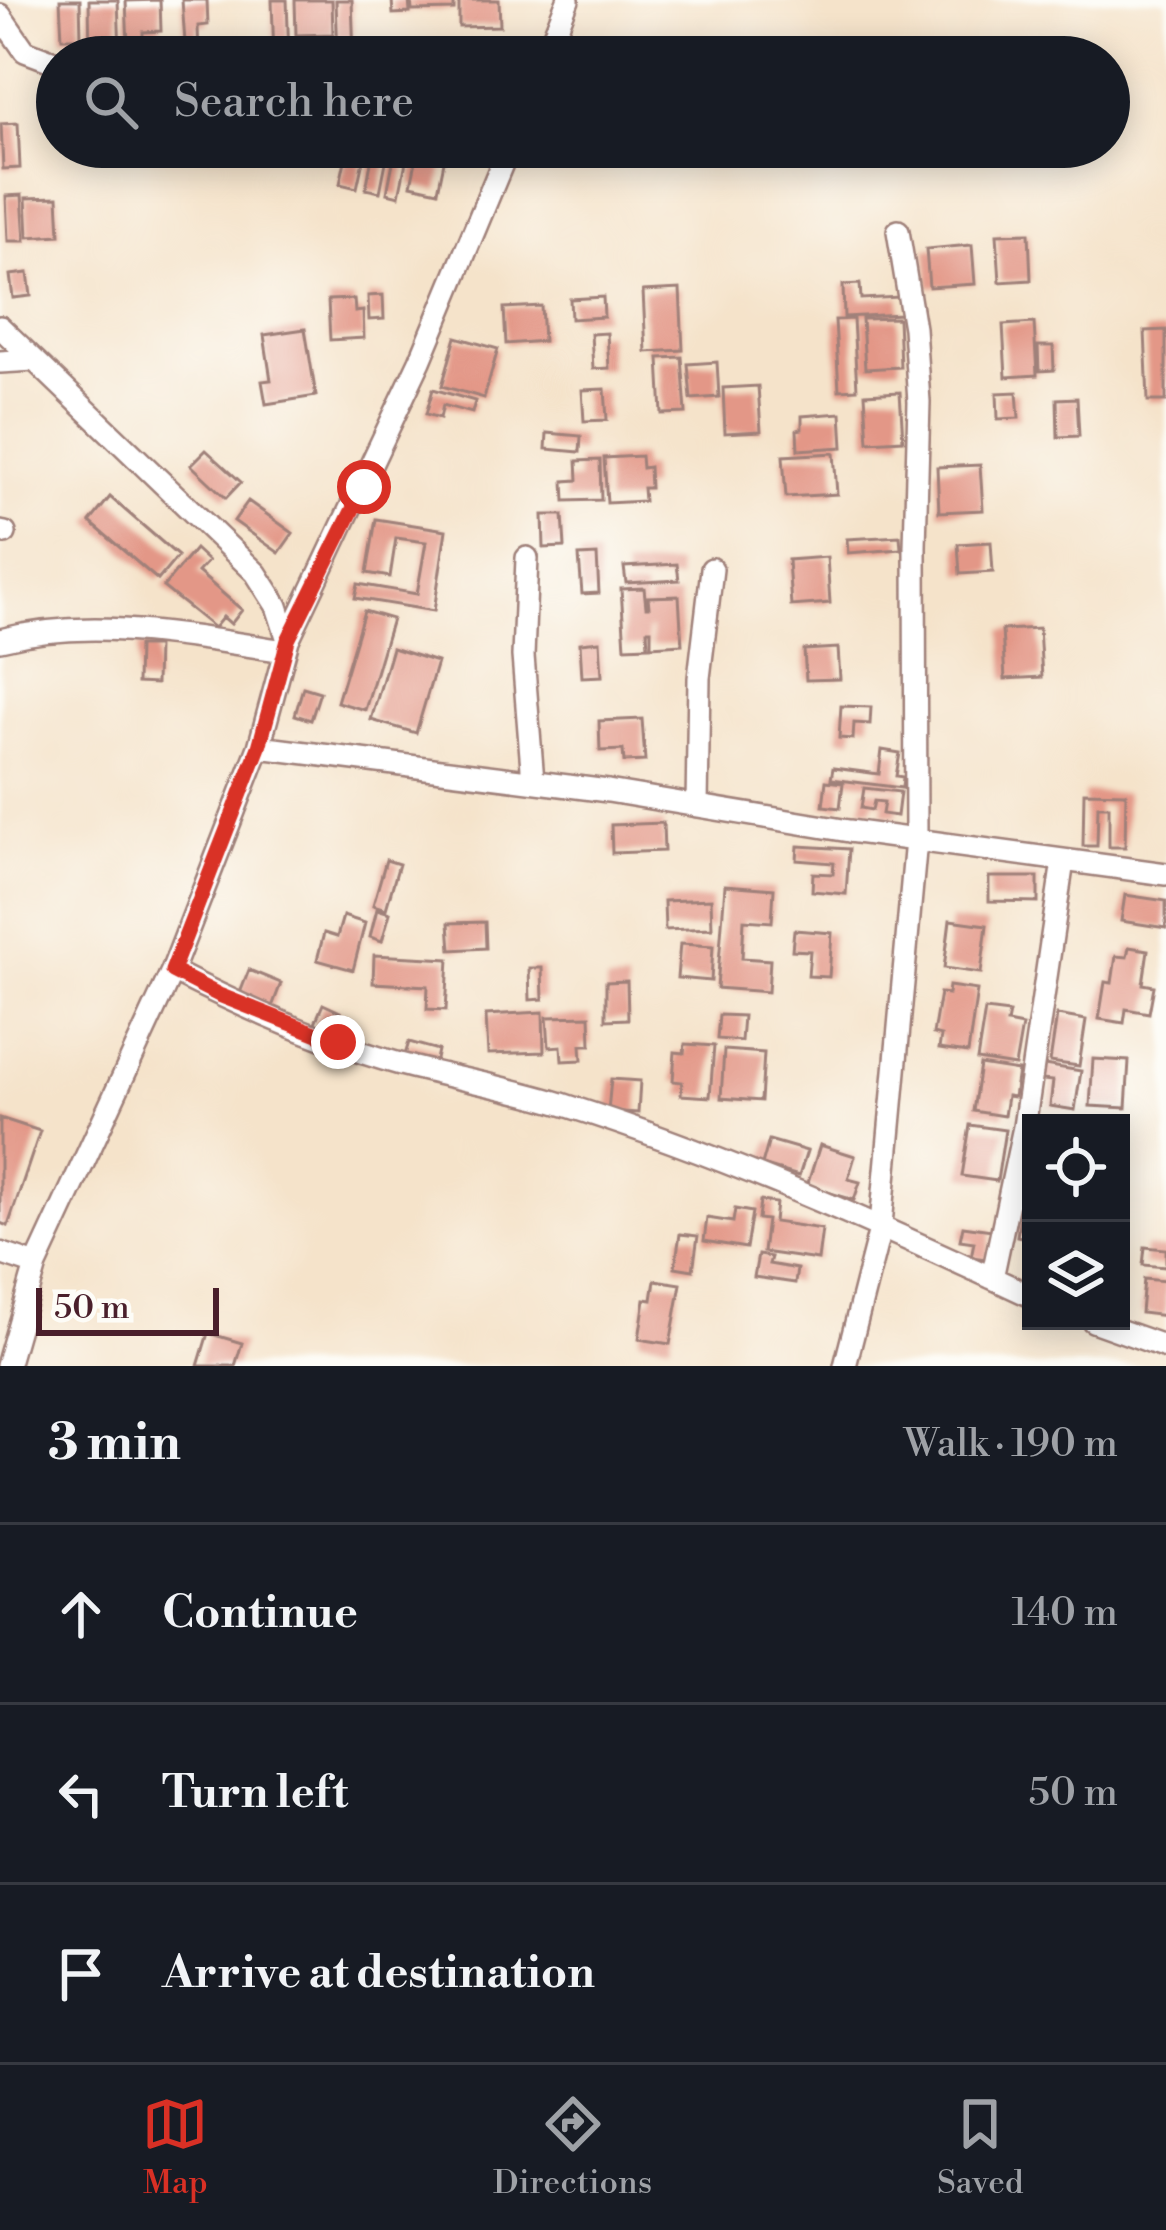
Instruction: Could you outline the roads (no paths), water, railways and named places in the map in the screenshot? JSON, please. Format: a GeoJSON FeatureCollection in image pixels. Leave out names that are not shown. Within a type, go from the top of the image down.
{"type":"FeatureCollection","features":[{"type":"Feature","properties":{"kind":"street"},"geometry":{"type":"LineString","coordinates":[[553,36],[568,0]]}},
{"type":"Feature","properties":{"kind":"street"},"geometry":{"type":"LineString","coordinates":[[0,14],[25,51],[36,55]]}},
{"type":"Feature","properties":{"kind":"street"},"geometry":{"type":"LineString","coordinates":[[7,1366],[36,1265],[172,971],[259,747],[287,645],[421,361],[500,168]]}},
{"type":"Feature","properties":{"kind":"street"},"geometry":{"type":"LineString","coordinates":[[845,1366],[880,1226],[916,840],[915,547],[920,402],[898,231]]}},
{"type":"Feature","properties":{"kind":"street"},"geometry":{"type":"LineString","coordinates":[[0,327],[256,573],[277,606],[287,645]]}},
{"type":"Feature","properties":{"kind":"street"},"geometry":{"type":"LineString","coordinates":[[0,362],[34,360]]}},
{"type":"Feature","properties":{"kind":"street"},"geometry":{"type":"LineString","coordinates":[[526,558],[523,656],[532,781]]}},
{"type":"Feature","properties":{"kind":"street"},"geometry":{"type":"LineString","coordinates":[[698,806],[699,678],[712,569]]}},
{"type":"Feature","properties":{"kind":"street"},"geometry":{"type":"LineString","coordinates":[[0,640],[66,628],[102,628],[287,645]]}},
{"type":"Feature","properties":{"kind":"street"},"geometry":{"type":"LineString","coordinates":[[259,747],[532,781],[1166,874]]}},
{"type":"Feature","properties":{"kind":"street"},"geometry":{"type":"LineString","coordinates":[[992,1278],[1024,1126],[1063,861]]}},
{"type":"Feature","properties":{"kind":"street"},"geometry":{"type":"LineString","coordinates":[[172,971],[219,995],[399,1064],[561,1103],[662,1136],[880,1226],[1022,1292]]}},
{"type":"Feature","properties":{"kind":"street"},"geometry":{"type":"LineString","coordinates":[[0,1253],[36,1265]]}},
{"type":"Feature","properties":{"kind":"street"},"geometry":{"type":"LineString","coordinates":[[1118,1330],[1166,1347]]}}]}
